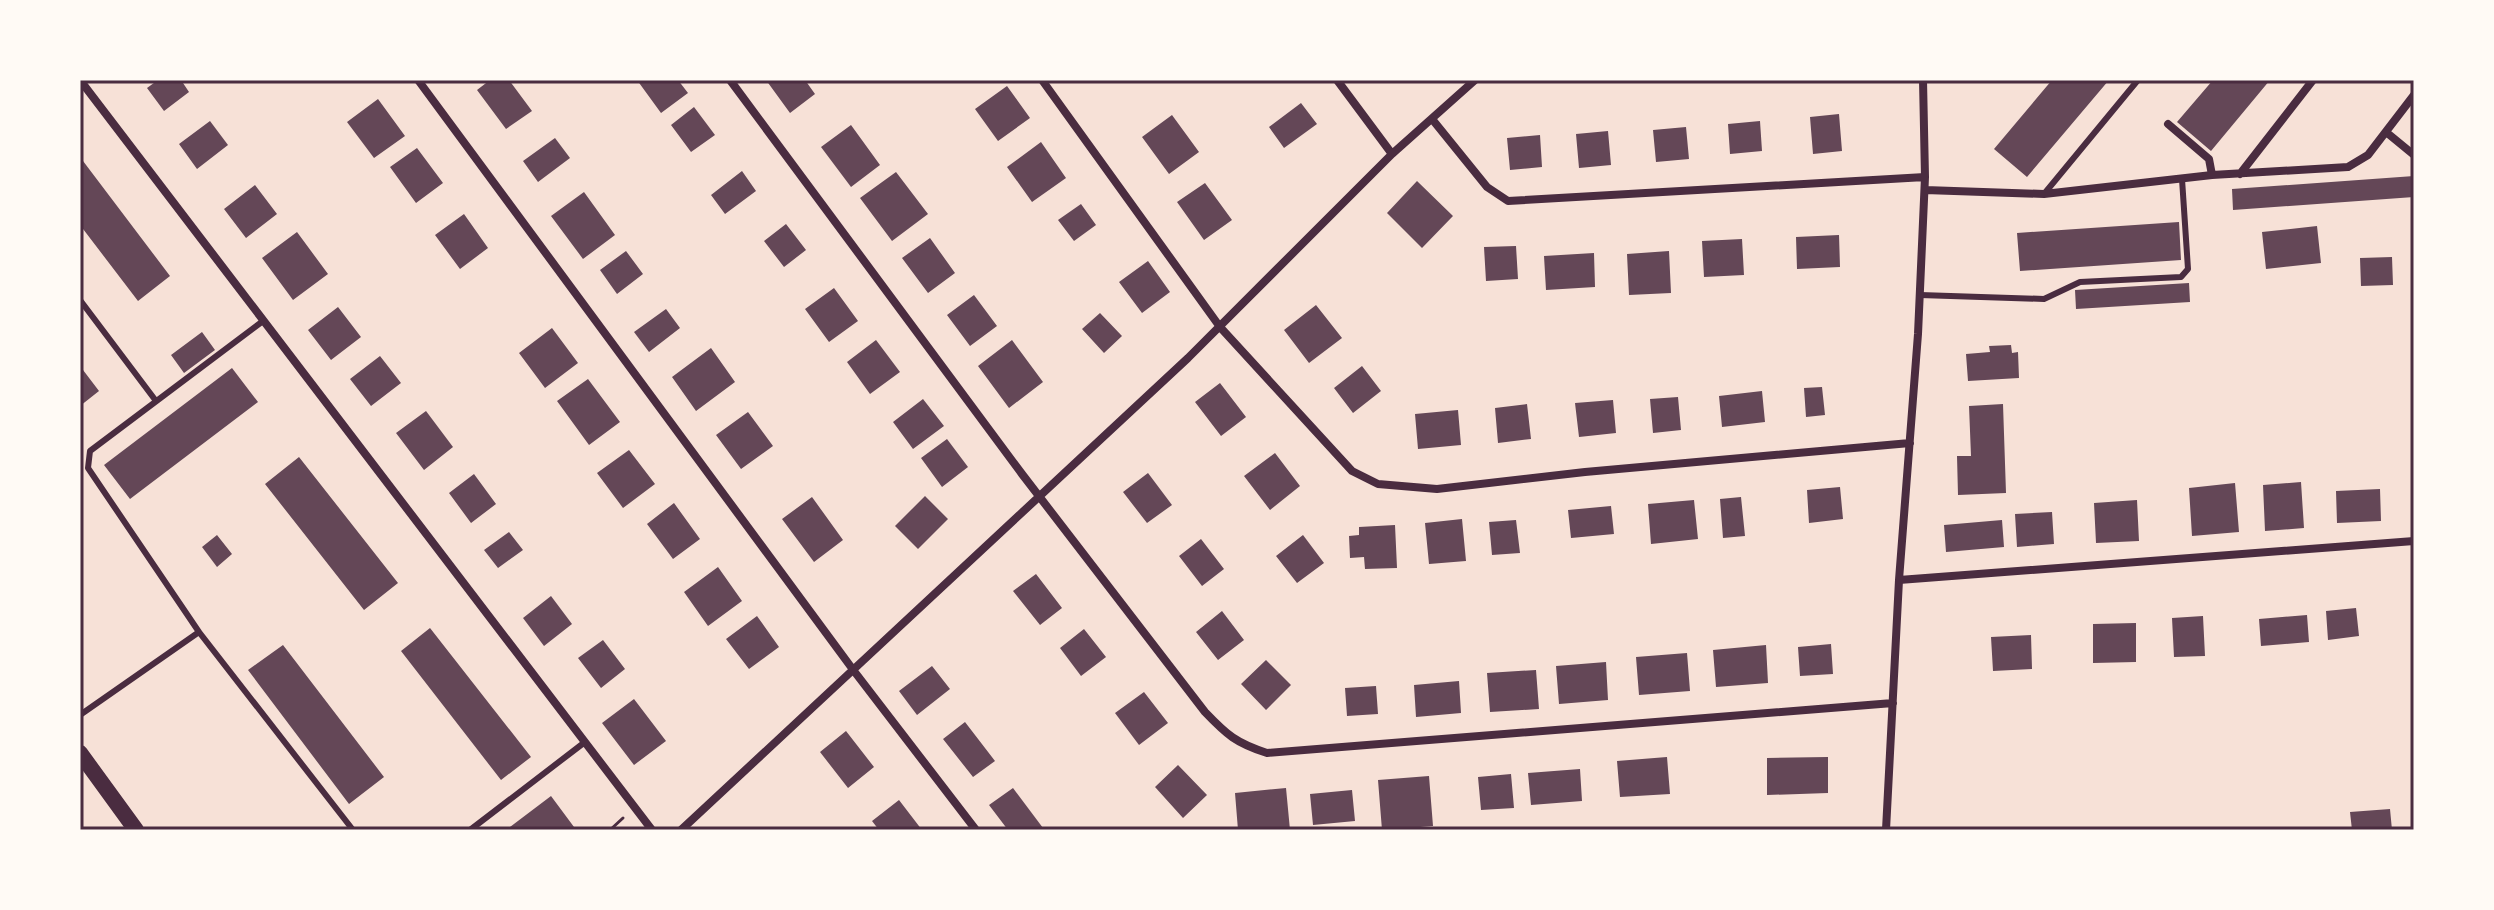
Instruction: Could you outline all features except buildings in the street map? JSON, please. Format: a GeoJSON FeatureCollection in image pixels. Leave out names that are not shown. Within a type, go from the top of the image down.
{"type":"FeatureCollection","features":[{"type":"Feature","properties":{"kind":"main road"},"geometry":{"type":"LineString","coordinates":[[80,753],[136,830]]}},
{"type":"Feature","properties":{"kind":"street"},"geometry":{"type":"LineString","coordinates":[[80,80],[652,830]]}},
{"type":"Feature","properties":{"kind":"street"},"geometry":{"type":"LineString","coordinates":[[418,80],[854,671],[976,830]]}},
{"type":"Feature","properties":{"kind":"street"},"geometry":{"type":"LineString","coordinates":[[730,80],[1038,496],[1205,712],[1241,744],[1267,753],[1893,703]]}},
{"type":"Feature","properties":{"kind":"street"},"geometry":{"type":"LineString","coordinates":[[1042,80],[1220,327],[1352,471],[1378,484],[1437,489],[1585,472],[1910,443]]}},
{"type":"Feature","properties":{"kind":"street"},"geometry":{"type":"LineString","coordinates":[[1337,80],[1392,154]]}},
{"type":"Feature","properties":{"kind":"street"},"geometry":{"type":"LineString","coordinates":[[681,830],[1220,327],[1392,154],[1475,80]]}},
{"type":"Feature","properties":{"kind":"street"},"geometry":{"type":"LineString","coordinates":[[1886,830],[1899,580],[1920,295],[1925,190],[1923,80]]}},
{"type":"Feature","properties":{"kind":"street"},"geometry":{"type":"LineString","coordinates":[[2240,174],[2313,80]]}},
{"type":"Feature","properties":{"kind":"street"},"geometry":{"type":"LineString","coordinates":[[1925,190],[2044,194],[2212,175],[2348,167],[2368,155],[2414,95]]}},
{"type":"Feature","properties":{"kind":"street"},"geometry":{"type":"LineString","coordinates":[[1432,119],[1487,187],[1508,201],[1925,177]]}},
{"type":"Feature","properties":{"kind":"street"},"geometry":{"type":"LineString","coordinates":[[2168,124],[2209,159],[2212,175]]}},
{"type":"Feature","properties":{"kind":"street"},"geometry":{"type":"LineString","coordinates":[[2386,132],[2414,155]]}},
{"type":"Feature","properties":{"kind":"street"},"geometry":{"type":"LineString","coordinates":[[1899,580],[2414,541]]}},
{"type":"Feature","properties":{"kind":"lane"},"geometry":{"type":"LineString","coordinates":[[2044,194],[2138,80]]}},
{"type":"Feature","properties":{"kind":"lane"},"geometry":{"type":"LineString","coordinates":[[1920,295],[2044,299],[2080,282],[2181,277],[2188,269],[2182,179]]}},
{"type":"Feature","properties":{"kind":"lane"},"geometry":{"type":"LineString","coordinates":[[80,300],[156,401]]}},
{"type":"Feature","properties":{"kind":"lane"},"geometry":{"type":"LineString","coordinates":[[263,321],[90,451],[88,468],[199,632],[353,830]]}},
{"type":"Feature","properties":{"kind":"lane"},"geometry":{"type":"LineString","coordinates":[[80,715],[199,632]]}},
{"type":"Feature","properties":{"kind":"lane"},"geometry":{"type":"LineString","coordinates":[[470,830],[585,742]]}},
{"type":"Feature","properties":{"kind":"path"},"geometry":{"type":"LineString","coordinates":[[610,830],[635,807]]}}]}
